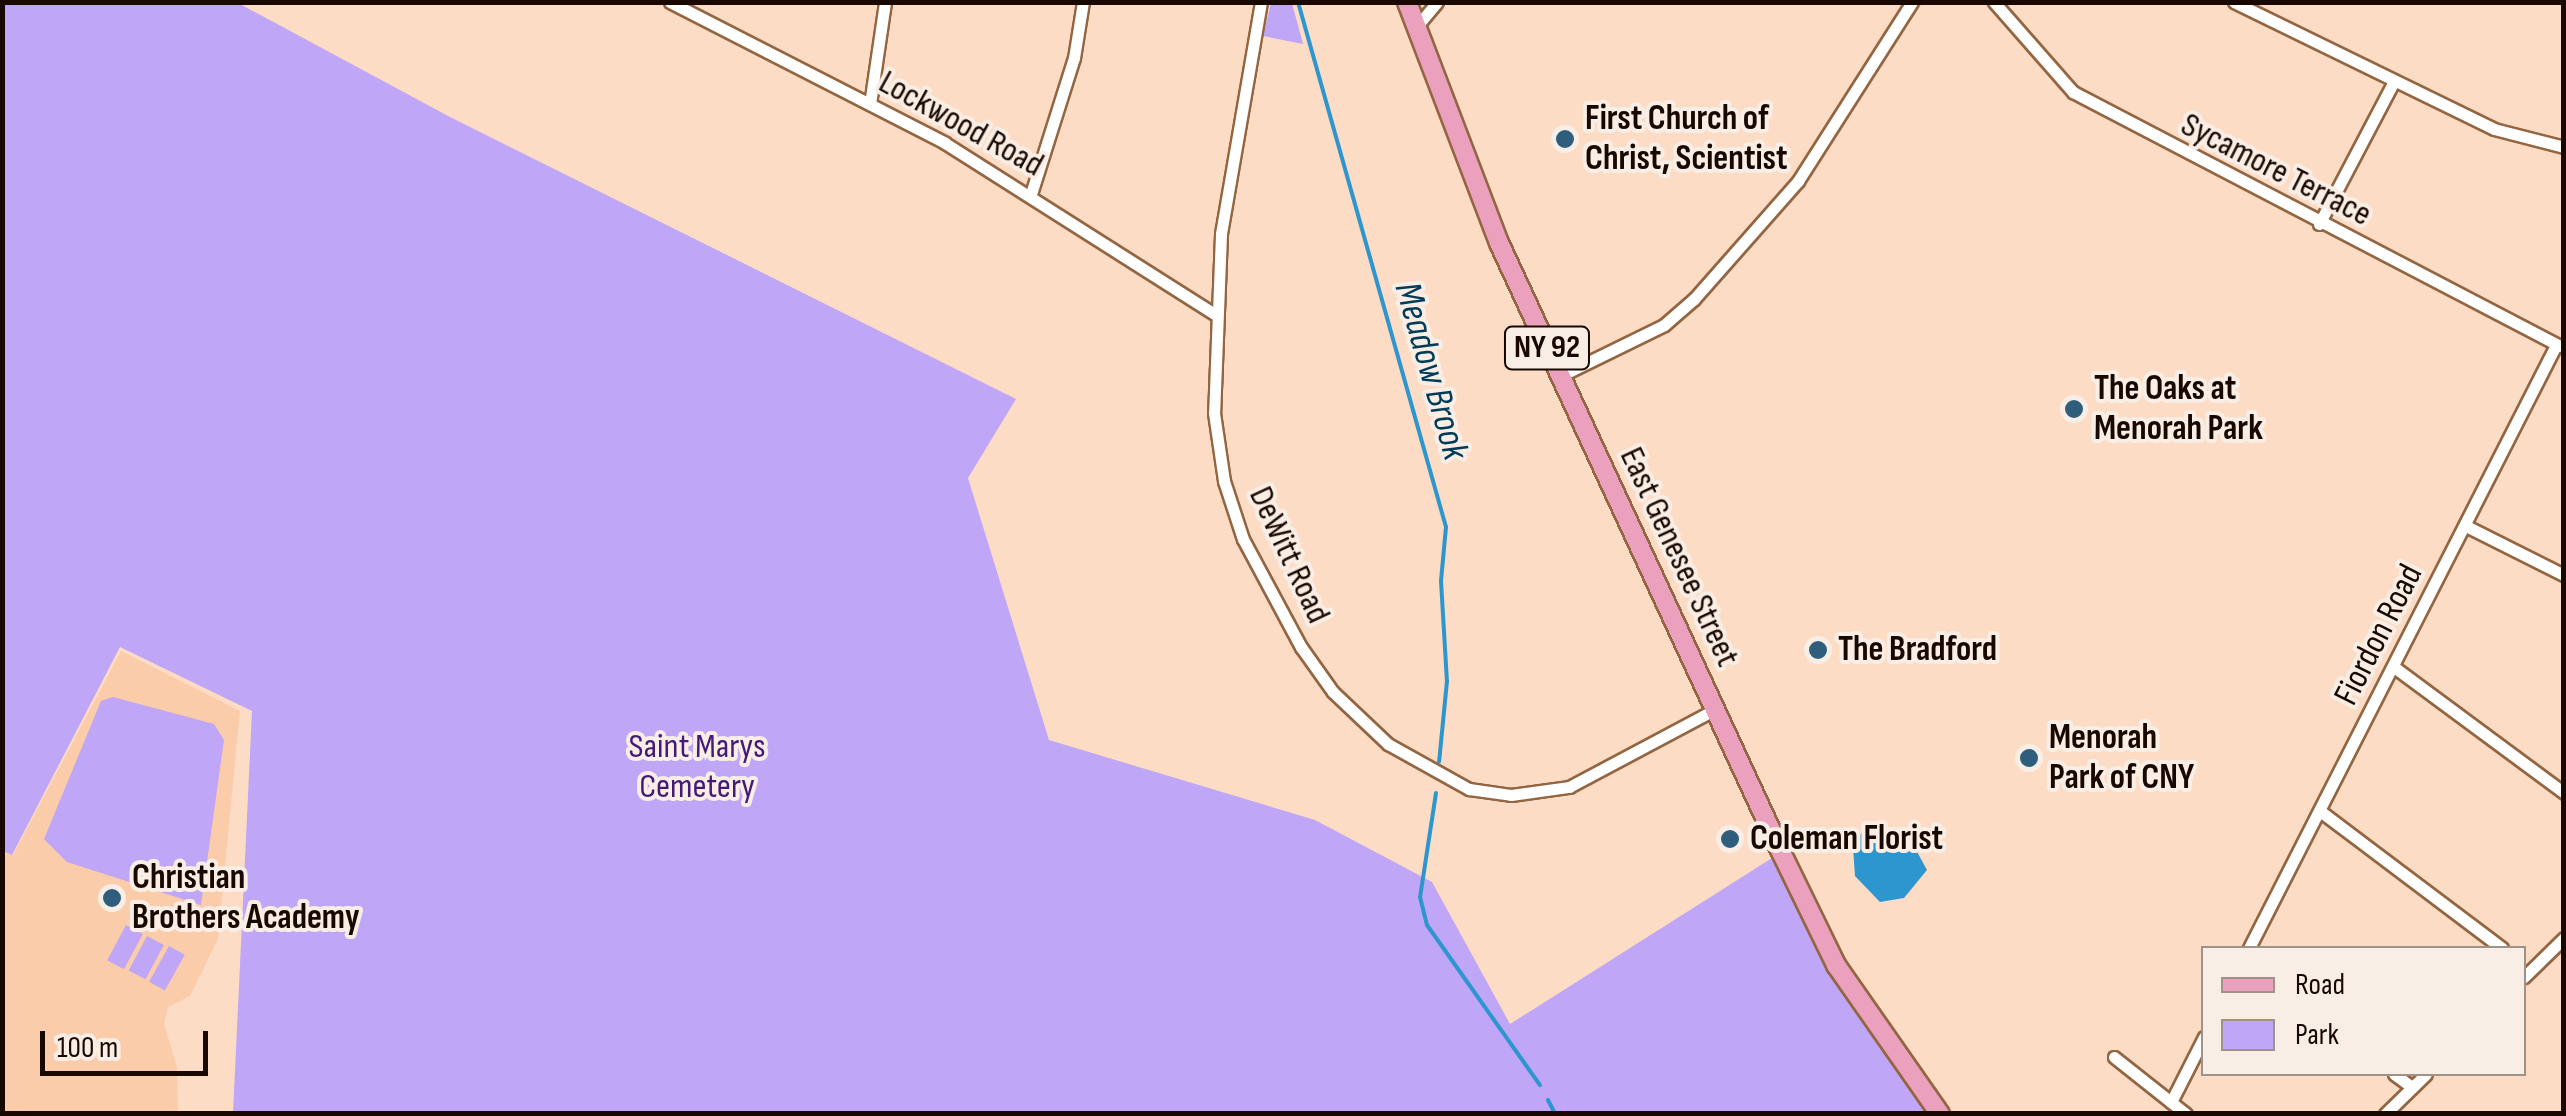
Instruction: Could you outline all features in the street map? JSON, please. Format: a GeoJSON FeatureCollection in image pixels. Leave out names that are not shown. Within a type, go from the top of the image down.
{"type":"FeatureCollection","features":[{"type":"Feature","properties":{"kind":"main road","name":"East Genesee Street"},"geometry":{"type":"LineString","coordinates":[[1407,2],[1500,245],[1836,965],[1940,1114]]}},
{"type":"Feature","properties":{"kind":"street","name":"Lockwood Road"},"geometry":{"type":"LineString","coordinates":[[670,2],[870,104],[1031,194],[1214,314]]}},
{"type":"Feature","properties":{"kind":"street"},"geometry":{"type":"LineString","coordinates":[[870,104],[886,2]]}},
{"type":"Feature","properties":{"kind":"street"},"geometry":{"type":"LineString","coordinates":[[1031,194],[1074,58],[1083,2]]}},
{"type":"Feature","properties":{"kind":"street","name":"DeWitt Road"},"geometry":{"type":"LineString","coordinates":[[1260,2],[1240,91],[1214,314],[1215,419],[1224,481],[1243,538],[1301,647],[1333,692],[1388,744],[1456,785],[1528,794],[1610,771],[1714,710]]}},
{"type":"Feature","properties":{"kind":"street"},"geometry":{"type":"LineString","coordinates":[[1417,26],[1437,2]]}},
{"type":"Feature","properties":{"kind":"street"},"geometry":{"type":"LineString","coordinates":[[1560,376],[1654,330],[1694,300],[1798,181],[1912,2]]}},
{"type":"Feature","properties":{"kind":"street","name":"Sycamore Terrace"},"geometry":{"type":"LineString","coordinates":[[1994,2],[2073,92],[2560,347]]}},
{"type":"Feature","properties":{"kind":"street"},"geometry":{"type":"LineString","coordinates":[[2234,2],[2394,84],[2494,129],[2564,147]]}},
{"type":"Feature","properties":{"kind":"street"},"geometry":{"type":"LineString","coordinates":[[2320,224],[2394,84]]}},
{"type":"Feature","properties":{"kind":"street","name":"Fiordon Road"},"geometry":{"type":"LineString","coordinates":[[2250,946],[2560,347]]}},
{"type":"Feature","properties":{"kind":"street"},"geometry":{"type":"LineString","coordinates":[[2466,526],[2564,575]]}},
{"type":"Feature","properties":{"kind":"street"},"geometry":{"type":"LineString","coordinates":[[2394,667],[2564,792]]}},
{"type":"Feature","properties":{"kind":"street"},"geometry":{"type":"LineString","coordinates":[[2320,811],[2499,946]]}},
{"type":"Feature","properties":{"kind":"street"},"geometry":{"type":"LineString","coordinates":[[2526,972],[2564,938]]}},
{"type":"Feature","properties":{"kind":"street"},"geometry":{"type":"LineString","coordinates":[[2171,1102],[2201,1043]]}},
{"type":"Feature","properties":{"kind":"street"},"geometry":{"type":"LineString","coordinates":[[2114,1057],[2186,1114]]}},
{"type":"Feature","properties":{"kind":"street"},"geometry":{"type":"LineString","coordinates":[[2397,1076],[2412,1087]]}},
{"type":"Feature","properties":{"kind":"street"},"geometry":{"type":"LineString","coordinates":[[2385,1114],[2424,1076]]}},
{"type":"Feature","properties":{"kind":"shaded area","name":"Christian Brothers Academy"},"geometry":{"type":"Polygon","coordinates":[[[121,651],[240,711],[218,939],[190,996],[168,1007],[164,1024],[177,1067],[178,1113],[3,1113],[2,852],[13,855],[121,651]]]}},
{"type":"Feature","properties":{"kind":"green space","name":"Saint Marys Cemetery"},"geometry":{"type":"Polygon","coordinates":[[[3,2],[238,3],[450,117],[1016,399],[968,478],[1049,740],[1315,820],[1432,882],[1510,1024],[1772,858],[1827,971],[1927,1113],[233,1113],[252,711],[120,647],[12,855],[3,851],[3,2]]]}},
{"type":"Feature","properties":{"kind":"green space"},"geometry":{"type":"Polygon","coordinates":[[[1271,3],[1292,3],[1303,44],[1263,36],[1271,3]]]}},
{"type":"Feature","properties":{"kind":"green space"},"geometry":{"type":"Polygon","coordinates":[[[113,697],[214,724],[224,740],[201,905],[67,862],[44,839],[101,701],[113,697]]]}},
{"type":"Feature","properties":{"kind":"green space"},"geometry":{"type":"Polygon","coordinates":[[[126,925],[143,934],[124,969],[107,960],[126,925]]]}},
{"type":"Feature","properties":{"kind":"green space"},"geometry":{"type":"Polygon","coordinates":[[[147,936],[164,945],[145,979],[129,970],[147,936]]]}},
{"type":"Feature","properties":{"kind":"green space"},"geometry":{"type":"Polygon","coordinates":[[[169,946],[185,955],[165,991],[149,982],[169,946]]]}},
{"type":"Feature","properties":{"kind":"water"},"geometry":{"type":"Polygon","coordinates":[[[1867,823],[1891,829],[1915,848],[1927,870],[1904,898],[1880,902],[1855,876],[1853,848],[1867,823]]]}},
{"type":"Feature","properties":{"kind":"waterway","name":"Meadow Brook"},"geometry":{"type":"LineString","coordinates":[[1298,2],[1446,527],[1441,581],[1447,681],[1439,762]]}},
{"type":"Feature","properties":{"kind":"waterway","name":"Meadow Brook"},"geometry":{"type":"LineString","coordinates":[[1436,793],[1420,897],[1427,925],[1540,1085]]}},
{"type":"Feature","properties":{"kind":"waterway","name":"Meadow Brook"},"geometry":{"type":"LineString","coordinates":[[1548,1100],[1555,1114]]}},
{"type":"Feature","properties":{"kind":"place","name":"First Church of Christ, Scientist"},"geometry":{"type":"Point","coordinates":[1565,139]}},
{"type":"Feature","properties":{"kind":"place","name":"The Oaks at Menorah Park"},"geometry":{"type":"Point","coordinates":[2074,409]}},
{"type":"Feature","properties":{"kind":"place","name":"The Bradford"},"geometry":{"type":"Point","coordinates":[1818,650]}},
{"type":"Feature","properties":{"kind":"place","name":"Menorah Park of CNY"},"geometry":{"type":"Point","coordinates":[2029,758]}},
{"type":"Feature","properties":{"kind":"place","name":"Coleman Florist"},"geometry":{"type":"Point","coordinates":[1730,839]}},
{"type":"Feature","properties":{"kind":"place","name":"Christian Brothers Academy"},"geometry":{"type":"Point","coordinates":[112,898]}}]}
